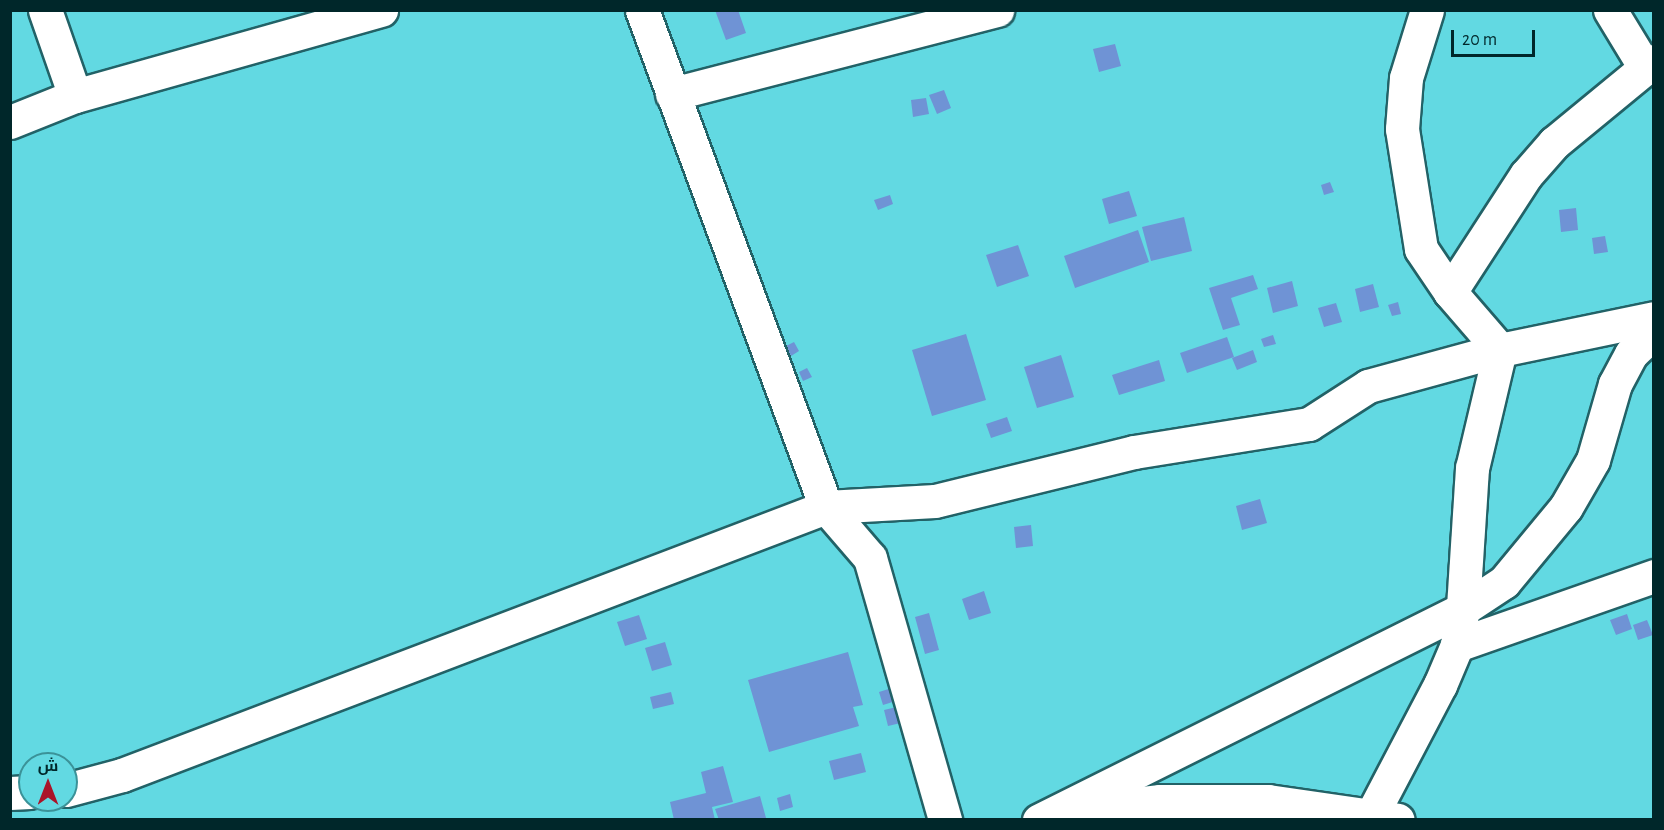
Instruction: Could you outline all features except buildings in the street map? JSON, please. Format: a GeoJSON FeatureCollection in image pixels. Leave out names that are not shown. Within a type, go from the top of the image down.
{"type":"FeatureCollection","features":[{"type":"Feature","properties":{"kind":"street"},"geometry":{"type":"LineString","coordinates":[[45,10],[75,96]]}},
{"type":"Feature","properties":{"kind":"street"},"geometry":{"type":"LineString","coordinates":[[10,122],[75,96],[381,10]]}},
{"type":"Feature","properties":{"kind":"street"},"geometry":{"type":"LineString","coordinates":[[642,10],[826,507],[870,558],[945,819]]}},
{"type":"Feature","properties":{"kind":"street"},"geometry":{"type":"LineString","coordinates":[[672,94],[997,10]]}},
{"type":"Feature","properties":{"kind":"street"},"geometry":{"type":"LineString","coordinates":[[1427,10],[1406,78],[1402,129],[1421,249],[1450,292],[1500,350]]}},
{"type":"Feature","properties":{"kind":"street"},"geometry":{"type":"LineString","coordinates":[[1450,292],[1526,174],[1554,142],[1649,64],[1610,10]]}},
{"type":"Feature","properties":{"kind":"street"},"geometry":{"type":"LineString","coordinates":[[78,787],[122,775],[826,507],[935,501],[1134,452],[1309,424],[1368,386],[1500,350],[1653,318]]}},
{"type":"Feature","properties":{"kind":"street"},"geometry":{"type":"LineString","coordinates":[[1044,817],[1462,609],[1504,582],[1566,507],[1593,460],[1615,384],[1631,354],[1653,332]]}},
{"type":"Feature","properties":{"kind":"street"},"geometry":{"type":"LineString","coordinates":[[1044,817],[1160,801],[1268,801],[1380,817],[1457,645],[1462,609],[1472,468],[1500,350]]}},
{"type":"Feature","properties":{"kind":"street"},"geometry":{"type":"LineString","coordinates":[[1457,645],[1653,576]]}}]}
